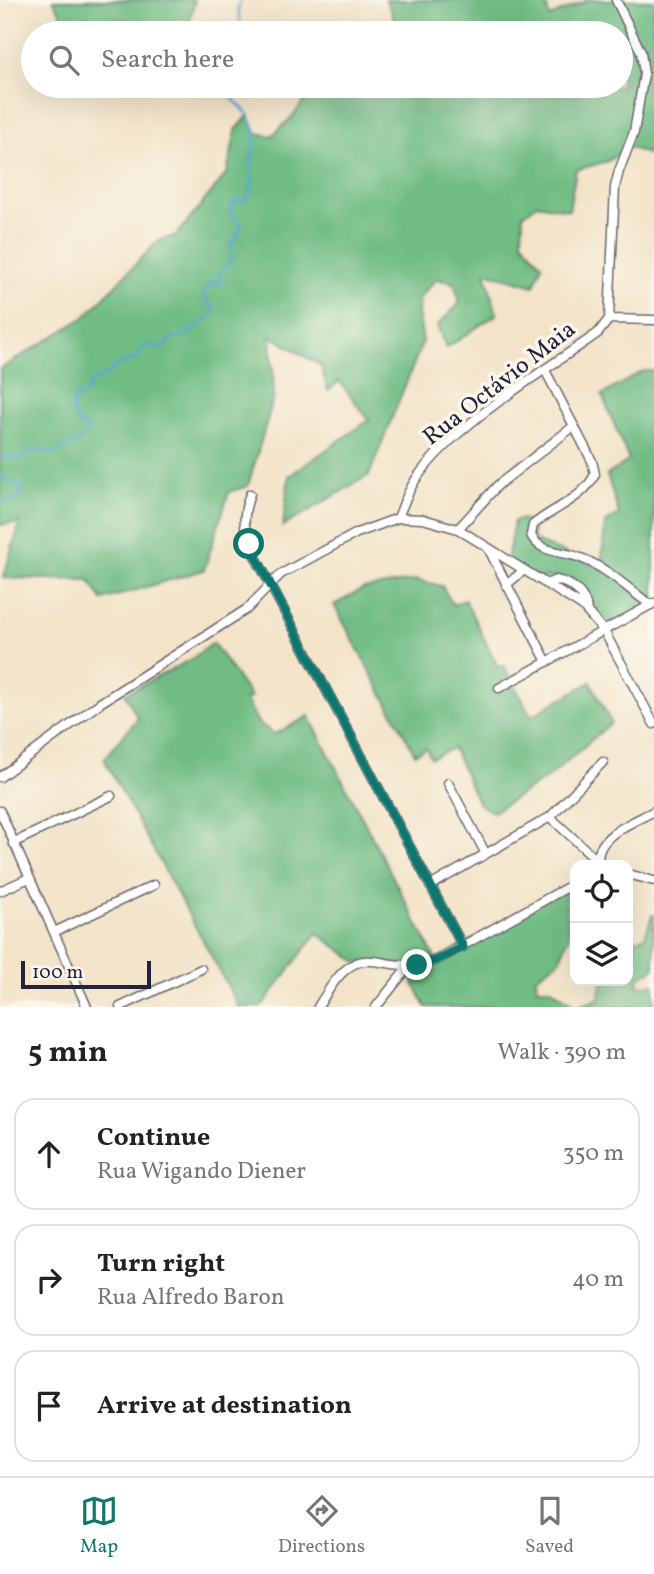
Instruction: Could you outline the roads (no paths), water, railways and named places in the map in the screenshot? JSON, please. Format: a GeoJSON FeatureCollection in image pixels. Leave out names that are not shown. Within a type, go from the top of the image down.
{"type":"FeatureCollection","features":[{"type":"Feature","properties":{"kind":"street"},"geometry":{"type":"LineString","coordinates":[[616,0],[626,21]]}},
{"type":"Feature","properties":{"kind":"street"},"geometry":{"type":"LineString","coordinates":[[633,35],[641,52],[644,74],[634,132],[615,187],[609,319],[654,320]]}},
{"type":"Feature","properties":{"kind":"street","name":"Rua Octávio Maia"},"geometry":{"type":"LineString","coordinates":[[398,518],[415,481],[433,459],[481,417],[598,333],[609,319]]}},
{"type":"Feature","properties":{"kind":"street"},"geometry":{"type":"LineString","coordinates":[[499,688],[652,604],[590,561],[541,547],[531,535],[533,525],[582,491],[595,474],[545,370]]}},
{"type":"Feature","properties":{"kind":"street"},"geometry":{"type":"LineString","coordinates":[[458,529],[498,485],[574,426]]}},
{"type":"Feature","properties":{"kind":"street"},"geometry":{"type":"LineString","coordinates":[[250,494],[243,516],[253,552],[463,947]]}},
{"type":"Feature","properties":{"kind":"street"},"geometry":{"type":"LineString","coordinates":[[0,777],[100,703],[241,614],[281,574],[357,533],[398,518],[423,519],[458,529],[587,611],[604,631],[654,724]]}},
{"type":"Feature","properties":{"kind":"street"},"geometry":{"type":"LineString","coordinates":[[487,548],[547,662]]}},
{"type":"Feature","properties":{"kind":"street"},"geometry":{"type":"LineString","coordinates":[[506,585],[523,571]]}},
{"type":"Feature","properties":{"kind":"street"},"geometry":{"type":"LineString","coordinates":[[430,886],[550,817],[603,762]]}},
{"type":"Feature","properties":{"kind":"street"},"geometry":{"type":"LineString","coordinates":[[448,783],[486,854]]}},
{"type":"Feature","properties":{"kind":"street"},"geometry":{"type":"LineString","coordinates":[[13,843],[111,796]]}},
{"type":"Feature","properties":{"kind":"street"},"geometry":{"type":"LineString","coordinates":[[0,811],[87,1007]]}},
{"type":"Feature","properties":{"kind":"street"},"geometry":{"type":"LineString","coordinates":[[599,860],[600,848],[607,838],[654,811]]}},
{"type":"Feature","properties":{"kind":"street"},"geometry":{"type":"LineString","coordinates":[[550,817],[596,860]]}},
{"type":"Feature","properties":{"kind":"street"},"geometry":{"type":"LineString","coordinates":[[633,875],[654,881]]}},
{"type":"Feature","properties":{"kind":"street"},"geometry":{"type":"LineString","coordinates":[[0,891],[29,878]]}},
{"type":"Feature","properties":{"kind":"street"},"geometry":{"type":"LineString","coordinates":[[54,932],[154,885]]}},
{"type":"Feature","properties":{"kind":"street"},"geometry":{"type":"LineString","coordinates":[[318,1007],[343,973],[358,962],[367,960],[410,965],[437,960],[570,886]]}},
{"type":"Feature","properties":{"kind":"street"},"geometry":{"type":"LineString","coordinates":[[376,1007],[410,965]]}},
{"type":"Feature","properties":{"kind":"street"},"geometry":{"type":"LineString","coordinates":[[120,1007],[201,969]]}},
{"type":"Feature","properties":{"kind":"waterway"},"geometry":{"type":"LineString","coordinates":[[240,21],[238,9],[241,0]]}},
{"type":"Feature","properties":{"kind":"waterway"},"geometry":{"type":"LineString","coordinates":[[0,457],[23,458],[34,449],[53,454],[85,437],[90,427],[78,424],[72,409],[74,398],[87,393],[90,383],[110,373],[114,366],[138,358],[143,346],[156,345],[163,349],[172,338],[191,332],[215,310],[203,294],[212,282],[220,284],[219,276],[232,257],[229,244],[235,240],[241,224],[229,211],[236,200],[244,201],[253,185],[250,168],[256,133],[249,115],[232,98]]}},
{"type":"Feature","properties":{"kind":"waterway"},"geometry":{"type":"LineString","coordinates":[[0,475],[24,488],[17,499],[0,503]]}}]}
